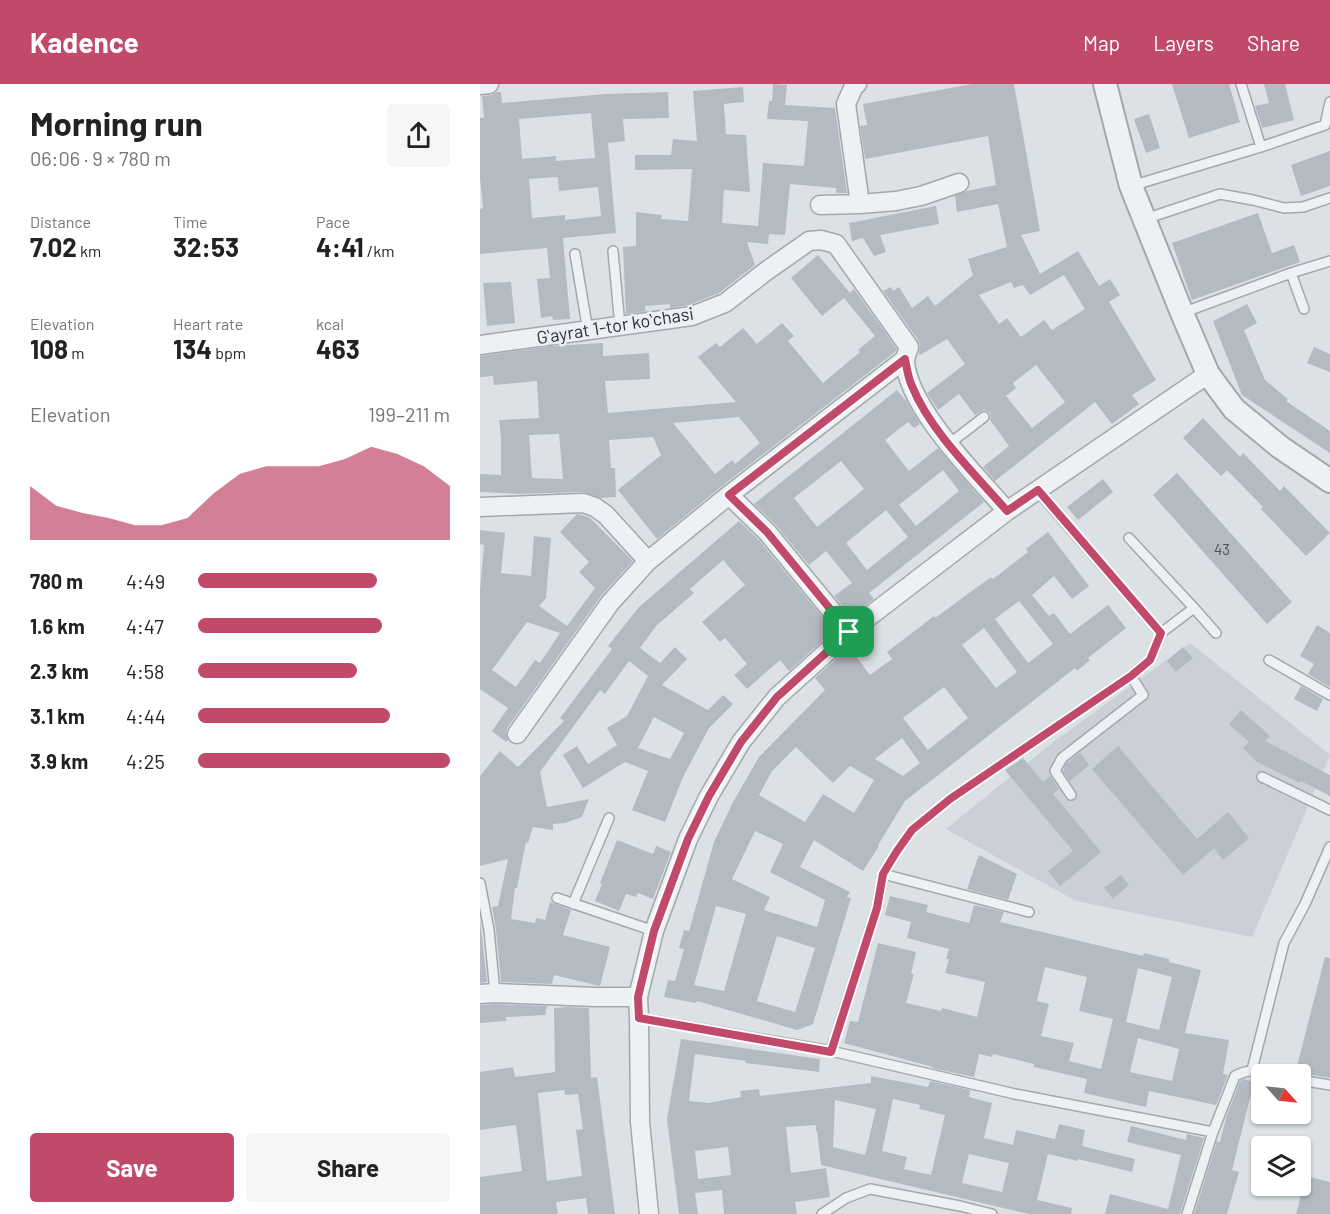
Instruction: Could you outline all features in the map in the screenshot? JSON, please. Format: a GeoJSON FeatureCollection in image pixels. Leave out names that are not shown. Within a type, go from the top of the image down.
{"type":"FeatureCollection","features":[{"type":"Feature","properties":{"kind":"street"},"geometry":{"type":"LineString","coordinates":[[480,85],[489,84]]}},
{"type":"Feature","properties":{"kind":"street"},"geometry":{"type":"LineString","coordinates":[[856,84],[846,104],[860,204]]}},
{"type":"Feature","properties":{"kind":"street"},"geometry":{"type":"LineString","coordinates":[[1105,84],[1131,186],[1208,374],[1234,409],[1280,447],[1330,481]]}},
{"type":"Feature","properties":{"kind":"street"},"geometry":{"type":"LineString","coordinates":[[820,205],[896,201],[959,183]]}},
{"type":"Feature","properties":{"kind":"street","name":"Gʻayrat 1-tor koʻchasi"},"geometry":{"type":"LineString","coordinates":[[480,345],[693,316],[724,303],[808,241],[821,240],[836,244],[909,347],[905,359]]}},
{"type":"Feature","properties":{"kind":"street"},"geometry":{"type":"LineString","coordinates":[[516,734],[610,603],[648,561],[729,495],[905,359],[911,384],[922,407],[949,444],[1007,511]]}},
{"type":"Feature","properties":{"kind":"street"},"geometry":{"type":"LineString","coordinates":[[649,1214],[640,1122],[638,997],[654,931],[688,839],[709,796],[741,742],[777,697],[849,632],[1007,511],[1208,374]]}},
{"type":"Feature","properties":{"kind":"street"},"geometry":{"type":"LineString","coordinates":[[729,495],[767,532],[849,632]]}},
{"type":"Feature","properties":{"kind":"street"},"geometry":{"type":"LineString","coordinates":[[480,507],[583,503],[595,507],[606,515],[648,561]]}},
{"type":"Feature","properties":{"kind":"street"},"geometry":{"type":"LineString","coordinates":[[488,993],[638,997]]}},
{"type":"Feature","properties":{"kind":"lane"},"geometry":{"type":"LineString","coordinates":[[1241,84],[1261,147]]}},
{"type":"Feature","properties":{"kind":"lane"},"geometry":{"type":"LineString","coordinates":[[1131,186],[1325,125],[1330,102]]}},
{"type":"Feature","properties":{"kind":"lane"},"geometry":{"type":"LineString","coordinates":[[1145,219],[1220,194],[1284,208],[1303,207],[1330,198]]}},
{"type":"Feature","properties":{"kind":"lane"},"geometry":{"type":"LineString","coordinates":[[613,251],[620,326]]}},
{"type":"Feature","properties":{"kind":"lane"},"geometry":{"type":"LineString","coordinates":[[575,254],[588,331]]}},
{"type":"Feature","properties":{"kind":"lane"},"geometry":{"type":"LineString","coordinates":[[1182,314],[1291,273],[1330,261]]}},
{"type":"Feature","properties":{"kind":"lane"},"geometry":{"type":"LineString","coordinates":[[1291,273],[1305,309]]}},
{"type":"Feature","properties":{"kind":"lane"},"geometry":{"type":"LineString","coordinates":[[949,444],[984,417]]}},
{"type":"Feature","properties":{"kind":"lane"},"geometry":{"type":"LineString","coordinates":[[1038,490],[1161,633]]}},
{"type":"Feature","properties":{"kind":"lane"},"geometry":{"type":"LineString","coordinates":[[1129,538],[1216,633]]}},
{"type":"Feature","properties":{"kind":"lane"},"geometry":{"type":"LineString","coordinates":[[831,1052],[877,908],[883,874],[912,830],[950,799],[1131,676],[1150,660],[1161,633],[1194,608]]}},
{"type":"Feature","properties":{"kind":"lane"},"geometry":{"type":"LineString","coordinates":[[1269,660],[1330,695]]}},
{"type":"Feature","properties":{"kind":"lane"},"geometry":{"type":"LineString","coordinates":[[1071,795],[1055,771],[1062,758],[1143,695],[1131,676]]}},
{"type":"Feature","properties":{"kind":"lane"},"geometry":{"type":"LineString","coordinates":[[1262,777],[1330,810]]}},
{"type":"Feature","properties":{"kind":"lane"},"geometry":{"type":"LineString","coordinates":[[573,904],[609,818]]}},
{"type":"Feature","properties":{"kind":"lane"},"geometry":{"type":"LineString","coordinates":[[1254,1064],[1284,944],[1305,904],[1330,847]]}},
{"type":"Feature","properties":{"kind":"lane"},"geometry":{"type":"LineString","coordinates":[[883,874],[1029,912]]}},
{"type":"Feature","properties":{"kind":"lane"},"geometry":{"type":"LineString","coordinates":[[480,884],[489,930],[488,993]]}},
{"type":"Feature","properties":{"kind":"lane"},"geometry":{"type":"LineString","coordinates":[[557,898],[654,931]]}},
{"type":"Feature","properties":{"kind":"lane"},"geometry":{"type":"LineString","coordinates":[[639,1018],[831,1052],[1015,1094],[1213,1132]]}},
{"type":"Feature","properties":{"kind":"lane"},"geometry":{"type":"LineString","coordinates":[[1187,1214],[1213,1132],[1235,1076],[1251,1070]]}},
{"type":"Feature","properties":{"kind":"lane"},"geometry":{"type":"LineString","coordinates":[[1311,1082],[1330,1085]]}},
{"type":"Feature","properties":{"kind":"lane"},"geometry":{"type":"LineString","coordinates":[[822,1214],[846,1198],[870,1189],[992,1214]]}},
{"type":"Feature","properties":{"kind":"shaded area"},"geometry":{"type":"Polygon","coordinates":[[[1190,643],[1330,755],[1252,937],[1076,901],[946,829],[1052,743],[1190,643]]]}},
{"type":"Feature","properties":{"kind":"building"},"geometry":{"type":"Polygon","coordinates":[[[773,84],[787,85],[785,105],[835,108],[847,193],[836,193],[836,188],[790,184],[785,235],[769,234],[768,244],[747,242],[755,265],[719,293],[689,305],[670,308],[670,304],[645,306],[646,311],[626,314],[623,247],[636,246],[636,212],[662,215],[661,219],[688,221],[692,169],[635,170],[635,155],[671,155],[673,139],[697,141],[693,91],[743,87],[744,102],[724,104],[726,134],[746,135],[750,192],[724,190],[722,223],[758,226],[763,163],[804,166],[808,121],[767,119],[769,101],[772,101],[773,84]]]}},
{"type":"Feature","properties":{"kind":"building"},"geometry":{"type":"Polygon","coordinates":[[[972,84],[1014,84],[1040,231],[1021,235],[1040,274],[1078,251],[1099,286],[1110,279],[1120,295],[1109,302],[1156,380],[1132,395],[1139,404],[1112,424],[1095,402],[995,481],[983,467],[1009,446],[990,420],[990,413],[984,410],[975,415],[959,394],[938,410],[927,393],[965,364],[947,339],[920,355],[918,340],[883,291],[891,287],[893,291],[899,287],[912,308],[928,296],[935,306],[973,275],[968,259],[1007,247],[998,204],[957,212],[955,196],[996,185],[988,136],[865,159],[860,126],[867,125],[863,104],[972,84]],[[1064,275],[1030,295],[1023,285],[1014,288],[1011,282],[979,295],[999,324],[1007,318],[1021,337],[1044,320],[1052,330],[1085,309],[1064,275]],[[1036,365],[1013,383],[1016,388],[1006,396],[1032,428],[1065,402],[1036,365]]]}},
{"type":"Feature","properties":{"kind":"building"},"geometry":{"type":"Polygon","coordinates":[[[1172,84],[1229,84],[1240,122],[1189,138],[1172,84]]]}},
{"type":"Feature","properties":{"kind":"building"},"geometry":{"type":"Polygon","coordinates":[[[1264,84],[1285,84],[1294,120],[1262,128],[1255,106],[1269,103],[1264,84]]]}},
{"type":"Feature","properties":{"kind":"building"},"geometry":{"type":"Polygon","coordinates":[[[501,92],[502,103],[606,94],[668,92],[669,118],[623,119],[625,141],[608,143],[616,233],[563,238],[570,319],[553,320],[552,316],[541,318],[537,279],[550,278],[547,248],[480,254],[480,209],[483,208],[480,178],[480,118],[484,118],[482,96],[501,92]],[[591,113],[519,119],[522,159],[556,156],[556,161],[595,158],[591,113]],[[558,177],[529,179],[532,218],[565,215],[565,220],[601,216],[598,187],[559,191],[558,177]]]}},
{"type":"Feature","properties":{"kind":"building"},"geometry":{"type":"Polygon","coordinates":[[[1149,114],[1160,148],[1146,153],[1134,119],[1149,114]]]}},
{"type":"Feature","properties":{"kind":"building"},"geometry":{"type":"Polygon","coordinates":[[[1330,151],[1330,186],[1301,196],[1291,165],[1330,151]]]}},
{"type":"Feature","properties":{"kind":"building"},"geometry":{"type":"Polygon","coordinates":[[[936,206],[939,224],[880,235],[886,252],[874,256],[863,238],[852,241],[849,223],[936,206]]]}},
{"type":"Feature","properties":{"kind":"building"},"geometry":{"type":"Polygon","coordinates":[[[1258,213],[1272,253],[1294,245],[1300,262],[1192,300],[1172,243],[1258,213]]]}},
{"type":"Feature","properties":{"kind":"building"},"geometry":{"type":"Polygon","coordinates":[[[818,255],[850,293],[822,316],[791,278],[818,255]]]}},
{"type":"Feature","properties":{"kind":"building"},"geometry":{"type":"Polygon","coordinates":[[[511,282],[515,323],[487,326],[483,283],[511,282]]]}},
{"type":"Feature","properties":{"kind":"building"},"geometry":{"type":"Polygon","coordinates":[[[854,289],[897,349],[895,352],[657,539],[618,490],[661,455],[653,437],[609,440],[611,468],[615,468],[616,497],[601,498],[583,492],[517,494],[480,492],[480,474],[501,475],[499,420],[539,418],[537,381],[494,385],[493,376],[480,377],[480,356],[552,346],[603,343],[603,356],[649,353],[650,379],[605,381],[608,413],[736,402],[698,357],[716,343],[720,347],[743,328],[757,344],[782,323],[794,336],[788,341],[823,383],[860,352],[858,350],[875,336],[844,298],[854,289]],[[739,417],[673,423],[715,474],[732,460],[735,464],[760,443],[739,417]],[[559,434],[529,435],[532,478],[563,479],[559,434]]]}},
{"type":"Feature","properties":{"kind":"building"},"geometry":{"type":"Polygon","coordinates":[[[1247,304],[1257,323],[1244,330],[1265,380],[1288,399],[1286,401],[1330,431],[1330,453],[1242,395],[1213,321],[1247,304]]]}},
{"type":"Feature","properties":{"kind":"building"},"geometry":{"type":"Polygon","coordinates":[[[1314,347],[1330,354],[1330,372],[1307,363],[1314,347]]]}},
{"type":"Feature","properties":{"kind":"building"},"geometry":{"type":"Polygon","coordinates":[[[897,390],[920,424],[914,428],[908,422],[885,440],[909,471],[938,448],[984,502],[869,593],[874,599],[851,616],[834,596],[852,583],[826,551],[809,565],[776,525],[754,504],[897,390]],[[841,461],[794,498],[817,527],[864,489],[841,461]],[[943,470],[899,505],[916,526],[959,491],[943,470]],[[886,510],[846,543],[867,570],[908,537],[886,510]]]}},
{"type":"Feature","properties":{"kind":"building"},"geometry":{"type":"Polygon","coordinates":[[[1203,418],[1240,457],[1243,453],[1280,491],[1284,486],[1330,533],[1306,556],[1227,470],[1221,476],[1183,438],[1203,418]]]}},
{"type":"Feature","properties":{"kind":"building"},"geometry":{"type":"Polygon","coordinates":[[[1177,473],[1292,602],[1267,624],[1153,495],[1177,473]]]}},
{"type":"Feature","properties":{"kind":"building"},"geometry":{"type":"Polygon","coordinates":[[[1103,479],[1113,492],[1078,520],[1067,507],[1103,479]]]}},
{"type":"Feature","properties":{"kind":"building"},"geometry":{"type":"Polygon","coordinates":[[[577,514],[589,517],[633,561],[601,596],[508,727],[506,742],[492,731],[508,708],[480,689],[480,590],[484,545],[480,544],[480,530],[505,533],[501,573],[531,576],[534,536],[551,538],[546,598],[539,606],[567,626],[595,588],[579,572],[589,562],[560,532],[577,514]],[[527,622],[492,670],[516,687],[535,660],[540,663],[560,633],[527,622]]]}},
{"type":"Feature","properties":{"kind":"building"},"geometry":{"type":"Polygon","coordinates":[[[739,521],[759,540],[834,631],[789,671],[780,660],[747,689],[734,675],[747,664],[725,638],[720,642],[702,622],[745,585],[723,560],[690,589],[694,593],[656,626],[640,648],[660,663],[675,647],[687,659],[662,685],[708,710],[723,695],[733,704],[709,728],[683,777],[665,822],[632,810],[648,771],[625,762],[583,788],[563,755],[577,746],[588,764],[617,745],[607,728],[627,716],[648,676],[629,661],[605,694],[600,690],[540,772],[547,807],[589,799],[582,817],[565,823],[553,824],[553,830],[533,827],[528,843],[526,842],[517,888],[515,888],[511,919],[535,923],[536,918],[545,920],[550,902],[571,910],[563,935],[610,947],[600,986],[554,975],[552,984],[501,982],[492,907],[498,906],[508,859],[480,866],[480,776],[500,751],[518,767],[564,721],[560,718],[612,649],[608,646],[639,607],[739,521]],[[654,717],[638,748],[670,759],[684,733],[654,717]]]}},
{"type":"Feature","properties":{"kind":"building"},"geometry":{"type":"Polygon","coordinates":[[[1048,532],[1089,586],[1072,599],[1054,576],[1032,595],[1049,616],[1054,613],[1070,634],[1108,605],[1126,628],[1088,658],[1090,660],[1077,671],[1075,668],[905,801],[863,871],[814,840],[800,867],[850,892],[847,897],[851,898],[813,1024],[797,1030],[697,1001],[696,1003],[664,997],[668,980],[675,981],[684,949],[679,948],[684,930],[689,931],[714,842],[733,802],[759,757],[825,690],[815,678],[849,647],[870,675],[892,659],[887,652],[934,616],[935,618],[991,577],[993,579],[1028,552],[1026,549],[1048,532]],[[1019,601],[995,619],[1028,663],[1053,644],[1019,601]],[[984,628],[962,645],[996,688],[1017,672],[984,628]],[[944,687],[903,718],[928,750],[968,718],[944,687]],[[902,738],[875,759],[903,776],[920,763],[902,738]],[[796,747],[772,771],[759,795],[805,822],[823,794],[854,813],[874,780],[850,766],[833,783],[796,747]],[[755,831],[732,879],[770,897],[764,910],[817,927],[825,900],[770,872],[783,844],[755,831]],[[716,906],[694,985],[724,991],[746,914],[716,906]],[[777,936],[757,1001],[795,1012],[815,948],[777,936]]]}},
{"type":"Feature","properties":{"kind":"building"},"geometry":{"type":"Polygon","coordinates":[[[1317,625],[1330,633],[1330,687],[1308,674],[1314,664],[1300,656],[1317,625]]]}},
{"type":"Feature","properties":{"kind":"building"},"geometry":{"type":"Polygon","coordinates":[[[1183,647],[1193,658],[1176,672],[1167,661],[1183,647]]]}},
{"type":"Feature","properties":{"kind":"building"},"geometry":{"type":"Polygon","coordinates":[[[1301,686],[1323,699],[1317,711],[1294,699],[1301,686]]]}},
{"type":"Feature","properties":{"kind":"building"},"geometry":{"type":"Polygon","coordinates":[[[1241,710],[1270,736],[1265,741],[1330,775],[1330,796],[1257,762],[1243,748],[1249,742],[1229,724],[1241,710]]]}},
{"type":"Feature","properties":{"kind":"building"},"geometry":{"type":"Polygon","coordinates":[[[1118,746],[1197,839],[1228,812],[1249,838],[1223,860],[1214,848],[1183,875],[1092,769],[1118,746]]]}},
{"type":"Feature","properties":{"kind":"building"},"geometry":{"type":"Polygon","coordinates":[[[1080,753],[1089,765],[1070,781],[1063,771],[1066,764],[1080,753]]]}},
{"type":"Feature","properties":{"kind":"building"},"geometry":{"type":"Polygon","coordinates":[[[1023,758],[1043,782],[1050,776],[1059,789],[1053,794],[1101,852],[1060,886],[1048,871],[1073,851],[1005,770],[1023,758]]]}},
{"type":"Feature","properties":{"kind":"building"},"geometry":{"type":"Polygon","coordinates":[[[617,840],[653,854],[656,846],[671,852],[653,899],[638,893],[636,897],[626,894],[619,911],[595,901],[617,840]]]}},
{"type":"Feature","properties":{"kind":"building"},"geometry":{"type":"Polygon","coordinates":[[[979,855],[1017,874],[1008,900],[967,889],[979,855]]]}},
{"type":"Feature","properties":{"kind":"building"},"geometry":{"type":"Polygon","coordinates":[[[1121,875],[1129,885],[1113,899],[1104,888],[1121,875]]]}},
{"type":"Feature","properties":{"kind":"building"},"geometry":{"type":"Polygon","coordinates":[[[890,896],[928,905],[926,912],[969,923],[974,905],[1004,912],[1000,922],[1143,956],[1144,953],[1201,970],[1185,1033],[1229,1040],[1223,1074],[1228,1075],[1216,1105],[1149,1091],[1146,1107],[1084,1093],[1087,1079],[1034,1067],[1034,1064],[993,1054],[992,1057],[979,1054],[974,1077],[932,1068],[844,1043],[850,1021],[858,1022],[878,943],[916,952],[911,974],[914,974],[906,1003],[941,1011],[942,1008],[977,1017],[985,982],[945,973],[949,949],[907,938],[911,922],[885,915],[890,896]],[[1045,967],[1037,1001],[1049,1004],[1041,1036],[1074,1043],[1069,1061],[1101,1069],[1113,1019],[1079,1011],[1087,977],[1045,967]],[[1138,968],[1126,1022],[1159,1030],[1172,977],[1138,968]],[[1138,1038],[1130,1072],[1172,1081],[1179,1049],[1138,1038]]]}},
{"type":"Feature","properties":{"kind":"building"},"geometry":{"type":"Polygon","coordinates":[[[480,919],[487,982],[480,983],[480,919]]]}},
{"type":"Feature","properties":{"kind":"building"},"geometry":{"type":"Polygon","coordinates":[[[1325,957],[1330,958],[1330,1078],[1311,1075],[1311,1064],[1298,1064],[1325,957]]]}},
{"type":"Feature","properties":{"kind":"building"},"geometry":{"type":"Polygon","coordinates":[[[480,1005],[547,1006],[545,1015],[506,1017],[506,1021],[480,1023],[480,1005]]]}},
{"type":"Feature","properties":{"kind":"building"},"geometry":{"type":"Polygon","coordinates":[[[554,1008],[589,1008],[591,1078],[597,1077],[615,1214],[588,1214],[586,1198],[556,1202],[558,1214],[480,1214],[480,1177],[522,1171],[516,1125],[480,1130],[480,1072],[513,1067],[515,1077],[555,1072],[554,1008]],[[564,1090],[538,1093],[547,1181],[582,1176],[576,1130],[583,1129],[578,1094],[565,1095],[564,1090]]]}},
{"type":"Feature","properties":{"kind":"building"},"geometry":{"type":"Polygon","coordinates":[[[681,1039],[820,1059],[819,1072],[695,1054],[689,1101],[708,1103],[741,1097],[740,1091],[759,1089],[760,1096],[871,1083],[871,1076],[928,1087],[930,1081],[970,1090],[969,1097],[992,1103],[984,1138],[1013,1145],[1016,1130],[1055,1139],[1059,1124],[1085,1130],[1082,1146],[1135,1159],[1132,1172],[1048,1154],[1037,1200],[1072,1208],[1071,1214],[1029,1214],[821,1165],[816,1125],[786,1127],[791,1173],[826,1168],[830,1197],[795,1202],[797,1214],[724,1214],[722,1190],[695,1193],[698,1214],[679,1214],[667,1119],[681,1039]],[[893,1099],[882,1151],[907,1157],[904,1169],[931,1175],[945,1115],[919,1109],[920,1105],[893,1099]],[[835,1100],[833,1147],[865,1155],[876,1109],[835,1100]],[[728,1147],[695,1151],[698,1179],[731,1175],[728,1147]],[[969,1154],[962,1183],[1002,1192],[1009,1163],[969,1154]]]}},
{"type":"Feature","properties":{"kind":"building"},"geometry":{"type":"Polygon","coordinates":[[[1244,1079],[1251,1081],[1251,1094],[1232,1170],[1239,1172],[1227,1214],[1194,1214],[1217,1141],[1220,1142],[1240,1081],[1244,1079]]]}},
{"type":"Feature","properties":{"kind":"building"},"geometry":{"type":"Polygon","coordinates":[[[1131,1126],[1186,1140],[1187,1134],[1204,1138],[1180,1214],[1105,1214],[1110,1194],[1168,1209],[1181,1155],[1127,1142],[1131,1126]]]}},
{"type":"Feature","properties":{"kind":"building"},"geometry":{"type":"Polygon","coordinates":[[[1311,1177],[1330,1182],[1330,1214],[1296,1214],[1301,1196],[1311,1196],[1311,1177]]]}},
{"type":"Feature","properties":{"kind":"route"},"geometry":{"type":"LineString","coordinates":[[905,359],[911,384],[922,407],[949,444],[1007,511],[1038,490],[1161,633],[1150,660],[1131,676],[950,799],[912,830],[883,874],[877,908],[831,1052],[639,1018],[638,997],[654,931],[688,839],[709,796],[741,742],[777,697],[849,632],[767,532],[729,495],[905,359]]}}]}
